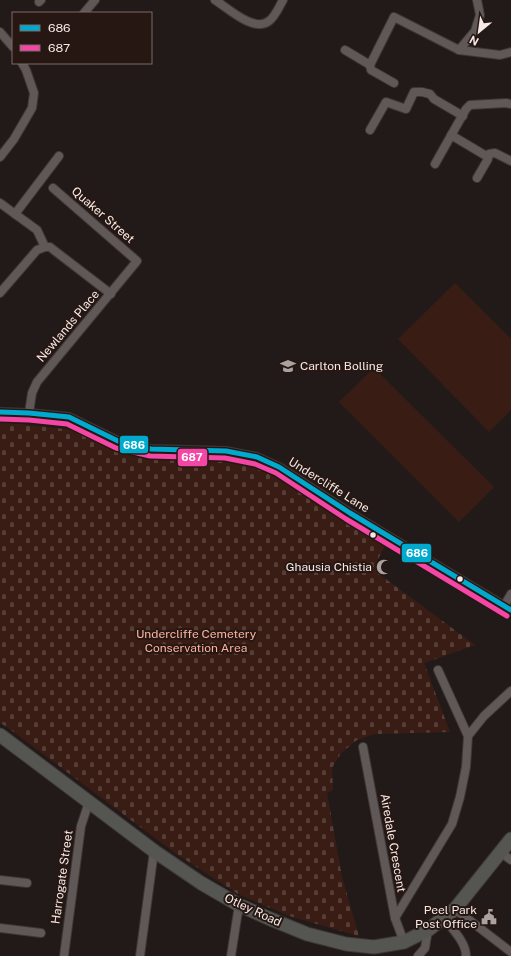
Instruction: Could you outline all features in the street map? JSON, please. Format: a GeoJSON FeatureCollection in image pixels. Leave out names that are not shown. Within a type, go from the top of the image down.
{"type":"FeatureCollection","features":[{"type":"Feature","properties":{"kind":"main road","name":"Otley Road"},"geometry":{"type":"LineString","coordinates":[[0,735],[154,851],[201,883],[239,905],[307,934],[346,944],[374,947],[404,942],[428,930],[455,909],[511,839]]}},
{"type":"Feature","properties":{"kind":"street"},"geometry":{"type":"LineString","coordinates":[[85,12],[95,0]]}},
{"type":"Feature","properties":{"kind":"street"},"geometry":{"type":"LineString","coordinates":[[215,0],[238,16],[249,22],[258,24],[264,24],[270,21],[283,0]]}},
{"type":"Feature","properties":{"kind":"street"},"geometry":{"type":"LineString","coordinates":[[458,50],[475,31],[480,15],[477,0]]}},
{"type":"Feature","properties":{"kind":"street"},"geometry":{"type":"LineString","coordinates":[[370,65],[394,17],[458,50],[500,55],[511,52]]}},
{"type":"Feature","properties":{"kind":"street"},"geometry":{"type":"LineString","coordinates":[[0,32],[12,46]]}},
{"type":"Feature","properties":{"kind":"street"},"geometry":{"type":"LineString","coordinates":[[345,50],[370,65],[371,70],[394,83]]}},
{"type":"Feature","properties":{"kind":"street"},"geometry":{"type":"LineString","coordinates":[[0,157],[14,139],[32,108],[34,93],[23,64]]}},
{"type":"Feature","properties":{"kind":"street"},"geometry":{"type":"LineString","coordinates":[[370,130],[386,102],[406,109],[412,95],[418,91],[426,92],[434,99],[463,116]]}},
{"type":"Feature","properties":{"kind":"street"},"geometry":{"type":"LineString","coordinates":[[435,164],[470,105],[511,104]]}},
{"type":"Feature","properties":{"kind":"street"},"geometry":{"type":"LineString","coordinates":[[451,136],[488,157]]}},
{"type":"Feature","properties":{"kind":"street"},"geometry":{"type":"LineString","coordinates":[[478,178],[490,154],[495,153],[511,161]]}},
{"type":"Feature","properties":{"kind":"street"},"geometry":{"type":"LineString","coordinates":[[15,214],[59,156]]}},
{"type":"Feature","properties":{"kind":"street","name":"Quaker Street"},"geometry":{"type":"LineString","coordinates":[[53,188],[137,260]]}},
{"type":"Feature","properties":{"kind":"street"},"geometry":{"type":"LineString","coordinates":[[0,203],[37,230],[45,247]]}},
{"type":"Feature","properties":{"kind":"street"},"geometry":{"type":"LineString","coordinates":[[0,293],[37,250],[50,247],[111,294]]}},
{"type":"Feature","properties":{"kind":"street","name":"Newlands Place"},"geometry":{"type":"LineString","coordinates":[[29,413],[32,393],[37,382],[111,294],[137,260]]}},
{"type":"Feature","properties":{"kind":"street","name":"Undercliffe Lane"},"geometry":{"type":"LineString","coordinates":[[0,412],[69,417],[118,441],[151,449],[226,451],[257,457],[279,467],[350,513],[508,608]]}},
{"type":"Feature","properties":{"kind":"street"},"geometry":{"type":"LineString","coordinates":[[508,608],[511,594]]}},
{"type":"Feature","properties":{"kind":"street"},"geometry":{"type":"LineString","coordinates":[[395,918],[452,824],[460,797],[466,767],[468,736],[438,670]]}},
{"type":"Feature","properties":{"kind":"street"},"geometry":{"type":"LineString","coordinates":[[468,736],[484,716],[511,691]]}},
{"type":"Feature","properties":{"kind":"street","name":"Airedale Crescent"},"geometry":{"type":"LineString","coordinates":[[363,747],[395,918],[404,942]]}},
{"type":"Feature","properties":{"kind":"street","name":"Harrogate Street"},"geometry":{"type":"LineString","coordinates":[[64,956],[81,826],[88,802]]}},
{"type":"Feature","properties":{"kind":"street"},"geometry":{"type":"LineString","coordinates":[[140,956],[154,851]]}},
{"type":"Feature","properties":{"kind":"street"},"geometry":{"type":"LineString","coordinates":[[500,852],[511,860]]}},
{"type":"Feature","properties":{"kind":"street"},"geometry":{"type":"LineString","coordinates":[[0,880],[27,883]]}},
{"type":"Feature","properties":{"kind":"street"},"geometry":{"type":"LineString","coordinates":[[231,956],[239,905]]}},
{"type":"Feature","properties":{"kind":"street"},"geometry":{"type":"LineString","coordinates":[[455,909],[511,952]]}},
{"type":"Feature","properties":{"kind":"street"},"geometry":{"type":"LineString","coordinates":[[444,918],[458,936],[466,950],[466,956]]}},
{"type":"Feature","properties":{"kind":"street"},"geometry":{"type":"LineString","coordinates":[[0,928],[41,933]]}},
{"type":"Feature","properties":{"kind":"street"},"geometry":{"type":"LineString","coordinates":[[418,956],[425,948],[428,930]]}},
{"type":"Feature","properties":{"kind":"green space"},"geometry":{"type":"Polygon","coordinates":[[[455,283],[511,339],[511,410],[489,432],[398,339],[455,283]]]}},
{"type":"Feature","properties":{"kind":"green space"},"geometry":{"type":"Polygon","coordinates":[[[374,368],[494,487],[459,522],[339,402],[374,368]]]}},
{"type":"Feature","properties":{"kind":"green space","name":"Undercliffe Cemetery Conservation Area"},"geometry":{"type":"Polygon","coordinates":[[[0,422],[83,431],[114,447],[123,454],[232,460],[260,468],[386,544],[377,561],[379,574],[475,645],[424,663],[450,732],[375,734],[357,740],[341,753],[332,768],[333,790],[327,793],[342,877],[359,936],[289,916],[238,894],[175,853],[0,723],[0,422]]]}},
{"type":"Feature","properties":{"kind":"transit line","name":"686"},"geometry":{"type":"LineString","coordinates":[[0,412],[69,417],[118,441],[151,449],[226,451],[257,457],[279,467],[350,513],[511,610]]}},
{"type":"Feature","properties":{"kind":"transit line","name":"687"},"geometry":{"type":"LineString","coordinates":[[0,419],[67,424],[116,448],[150,456],[225,458],[255,464],[276,473],[346,519],[507,616]]}},
{"type":"Feature","properties":{"kind":"place","name":"Carlton Bolling"},"geometry":{"type":"Point","coordinates":[288,366]}},
{"type":"Feature","properties":{"kind":"place","name":"Ghausia Chistia"},"geometry":{"type":"Point","coordinates":[384,567]}},
{"type":"Feature","properties":{"kind":"place","name":"Peel Park Post Office"},"geometry":{"type":"Point","coordinates":[489,917]}}]}
